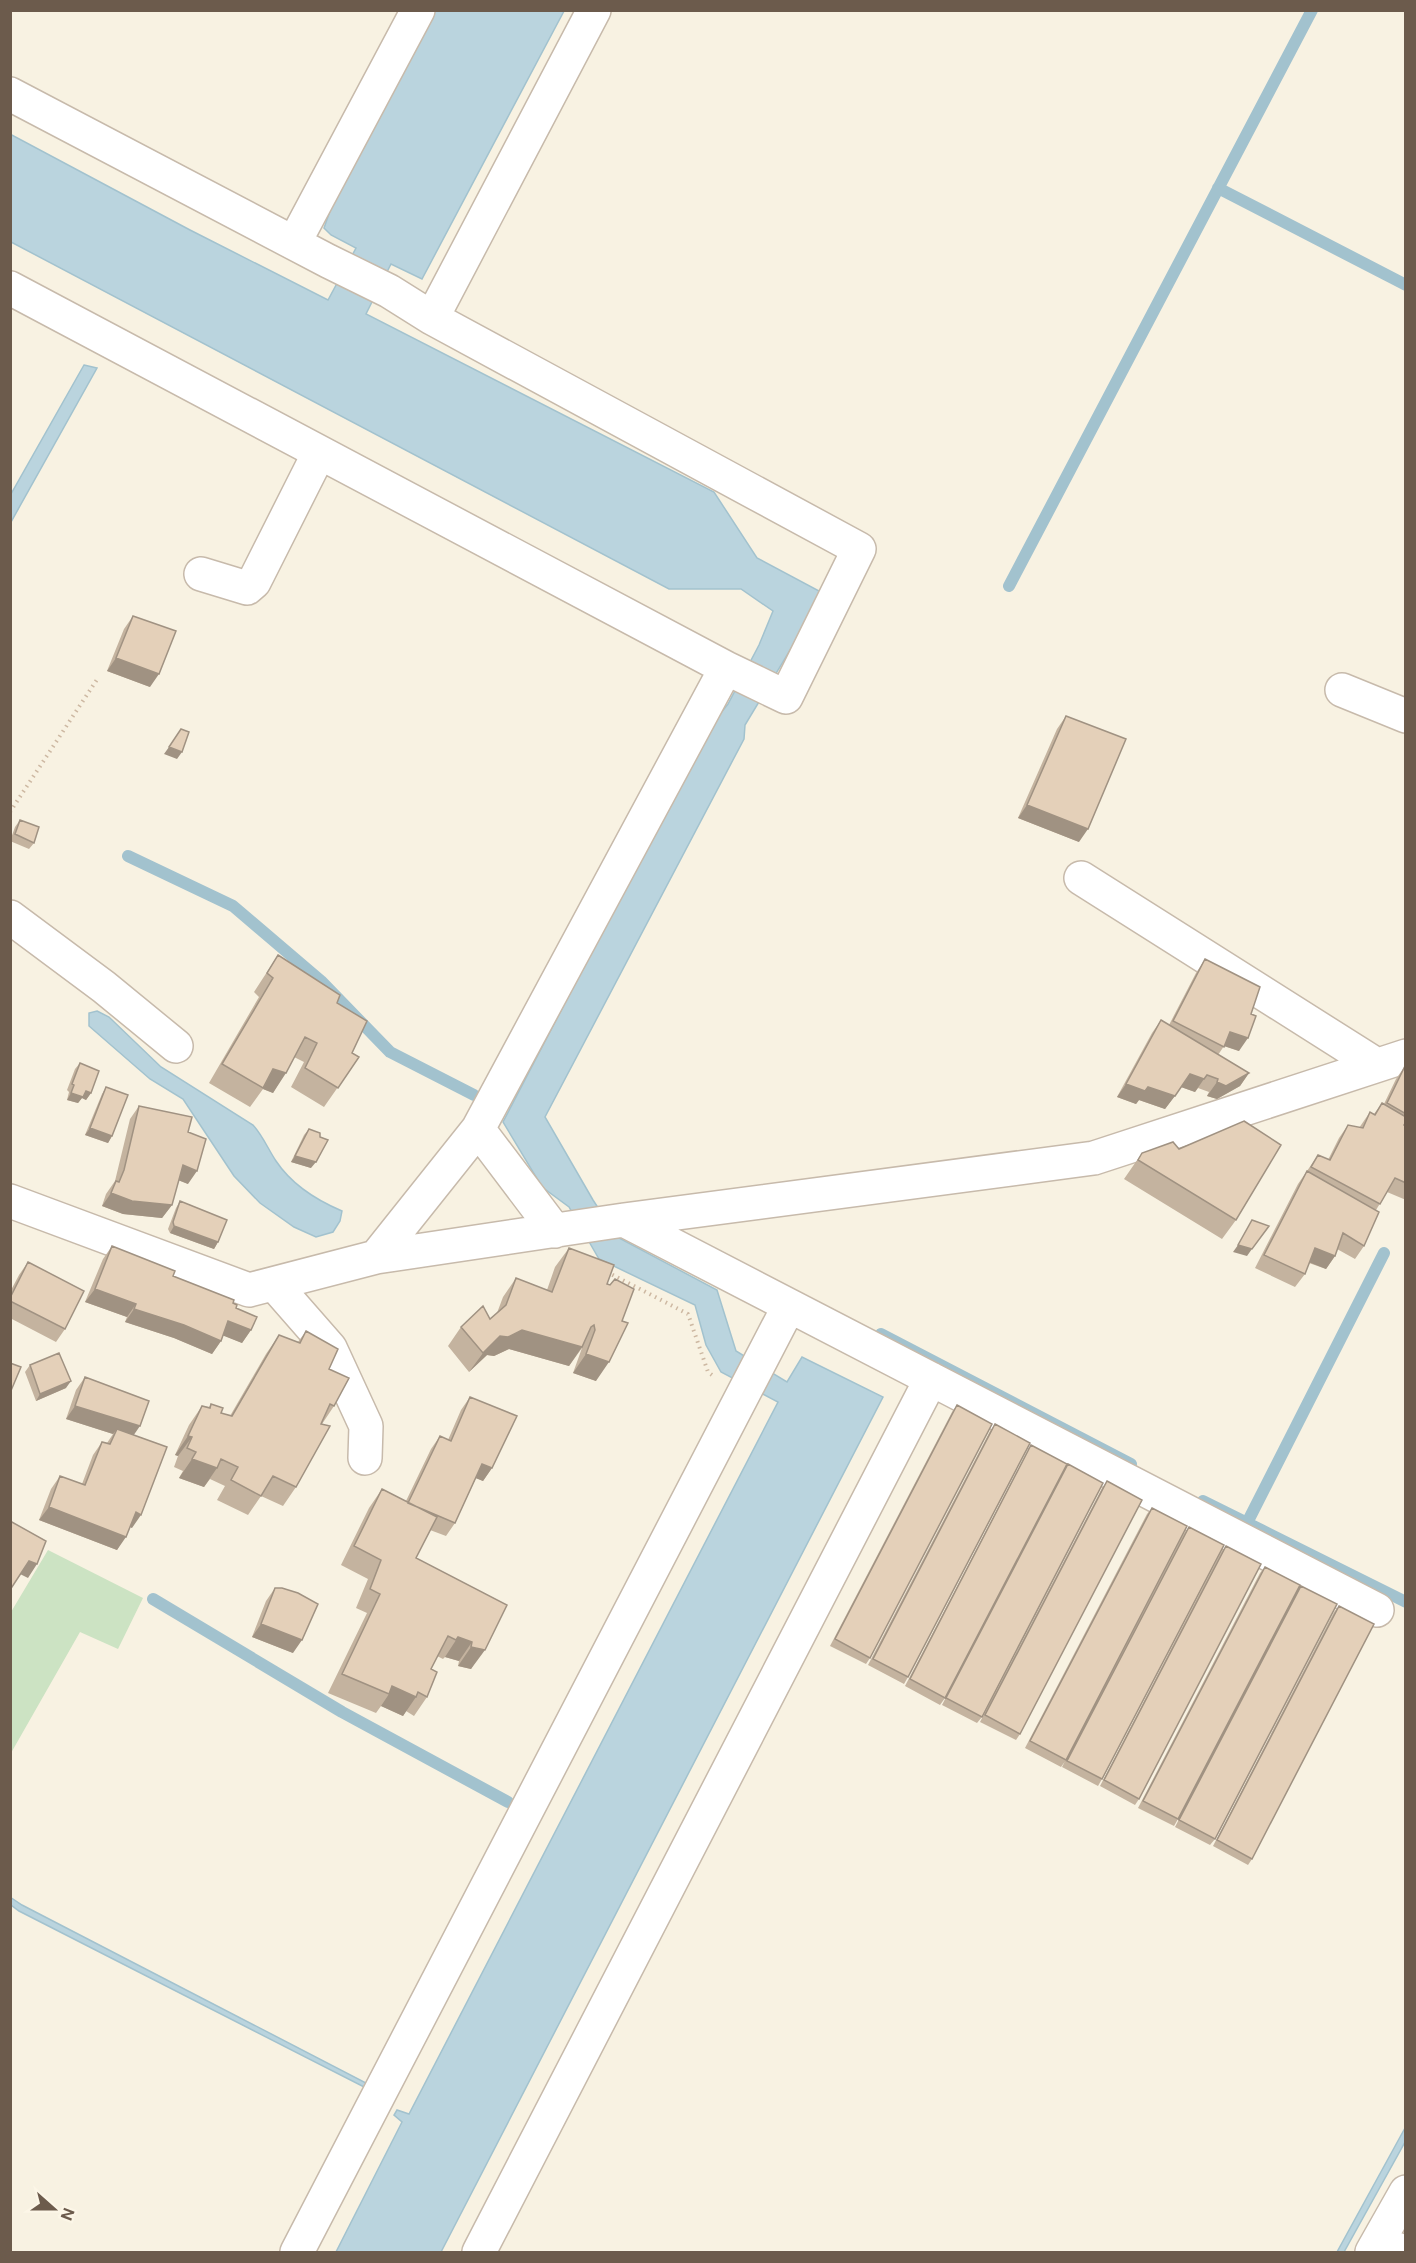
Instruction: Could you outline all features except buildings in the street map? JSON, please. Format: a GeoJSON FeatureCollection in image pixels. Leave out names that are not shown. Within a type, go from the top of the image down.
{"type":"FeatureCollection","features":[{"type":"Feature","properties":{"kind":"street"},"geometry":{"type":"LineString","coordinates":[[294,243],[418,10]]}},
{"type":"Feature","properties":{"kind":"street"},"geometry":{"type":"LineString","coordinates":[[432,318],[594,10]]}},
{"type":"Feature","properties":{"kind":"street"},"geometry":{"type":"LineString","coordinates":[[10,93],[389,291],[432,318],[859,549],[786,697],[726,668],[10,288]]}},
{"type":"Feature","properties":{"kind":"street"},"geometry":{"type":"LineString","coordinates":[[201,574],[247,588],[254,582],[319,453]]}},
{"type":"Feature","properties":{"kind":"street"},"geometry":{"type":"LineString","coordinates":[[376,1257],[478,1130],[726,668]]}},
{"type":"Feature","properties":{"kind":"street"},"geometry":{"type":"LineString","coordinates":[[1342,690],[1406,716]]}},
{"type":"Feature","properties":{"kind":"street"},"geometry":{"type":"LineString","coordinates":[[1081,878],[1390,1060]]}},
{"type":"Feature","properties":{"kind":"street"},"geometry":{"type":"LineString","coordinates":[[10,917],[104,987],[176,1046]]}},
{"type":"Feature","properties":{"kind":"street"},"geometry":{"type":"LineString","coordinates":[[10,1201],[249,1290],[376,1257],[624,1220],[1094,1158],[1390,1060]]}},
{"type":"Feature","properties":{"kind":"street"},"geometry":{"type":"LineString","coordinates":[[478,1130],[555,1231]]}},
{"type":"Feature","properties":{"kind":"street"},"geometry":{"type":"LineString","coordinates":[[624,1220],[1377,1610]]}},
{"type":"Feature","properties":{"kind":"street"},"geometry":{"type":"LineString","coordinates":[[274,1284],[330,1348],[366,1426],[365,1458]]}},
{"type":"Feature","properties":{"kind":"street"},"geometry":{"type":"LineString","coordinates":[[297,2253],[789,1306]]}},
{"type":"Feature","properties":{"kind":"street"},"geometry":{"type":"LineString","coordinates":[[479,2253],[931,1379]]}},
{"type":"Feature","properties":{"kind":"street"},"geometry":{"type":"LineString","coordinates":[[1385,2249],[1406,2192]]}},
{"type":"Feature","properties":{"kind":"path"},"geometry":{"type":"LineString","coordinates":[[10,812],[98,678]]}},
{"type":"Feature","properties":{"kind":"path"},"geometry":{"type":"LineString","coordinates":[[605,1271],[688,1314],[708,1371],[741,1398]]}},
{"type":"Feature","properties":{"kind":"green space"},"geometry":{"type":"Polygon","coordinates":[[[48,1550],[143,1598],[118,1649],[80,1632],[11,1753],[11,1612],[48,1550]]]}},
{"type":"Feature","properties":{"kind":"water"},"geometry":{"type":"Polygon","coordinates":[[[434,11],[564,11],[422,279],[391,264],[366,314],[714,492],[757,558],[821,592],[798,637],[745,725],[744,739],[545,1117],[617,1237],[717,1290],[736,1351],[787,1382],[802,1357],[883,1397],[441,2252],[336,2252],[402,2122],[394,2115],[397,2110],[409,2114],[778,1402],[721,1372],[706,1345],[695,1305],[599,1259],[569,1207],[542,1187],[503,1122],[707,730],[728,704],[759,645],[773,611],[741,589],[669,589],[11,242],[10,134],[190,230],[328,300],[356,248],[331,235],[324,228],[331,208],[434,11]]]}},
{"type":"Feature","properties":{"kind":"water"},"geometry":{"type":"Polygon","coordinates":[[[84,365],[97,368],[11,522],[11,494],[84,365]]]}},
{"type":"Feature","properties":{"kind":"water"},"geometry":{"type":"Polygon","coordinates":[[[97,1011],[109,1017],[161,1067],[253,1125],[289,1177],[314,1197],[342,1211],[340,1221],[333,1232],[316,1237],[294,1227],[260,1203],[234,1176],[183,1099],[150,1079],[89,1026],[89,1013],[97,1011]]]}},
{"type":"Feature","properties":{"kind":"water"},"geometry":{"type":"Polygon","coordinates":[[[10,1897],[368,2084],[366,2088],[19,1911],[11,1905],[10,1897]]]}},
{"type":"Feature","properties":{"kind":"water"},"geometry":{"type":"Polygon","coordinates":[[[1405,2128],[1405,2142],[1344,2252],[1337,2252],[1405,2128]]]}},
{"type":"Feature","properties":{"kind":"waterway"},"geometry":{"type":"LineString","coordinates":[[1009,586],[1312,10]]}},
{"type":"Feature","properties":{"kind":"waterway"},"geometry":{"type":"LineString","coordinates":[[1218,188],[1406,285]]}},
{"type":"Feature","properties":{"kind":"waterway"},"geometry":{"type":"LineString","coordinates":[[128,856],[233,906],[321,981],[390,1052],[474,1095]]}},
{"type":"Feature","properties":{"kind":"waterway"},"geometry":{"type":"LineString","coordinates":[[1247,1523],[1384,1253]]}},
{"type":"Feature","properties":{"kind":"waterway"},"geometry":{"type":"LineString","coordinates":[[881,1334],[1131,1464]]}},
{"type":"Feature","properties":{"kind":"waterway"},"geometry":{"type":"LineString","coordinates":[[1203,1501],[1406,1602]]}},
{"type":"Feature","properties":{"kind":"waterway"},"geometry":{"type":"LineString","coordinates":[[153,1599],[342,1712],[508,1802]]}}]}
